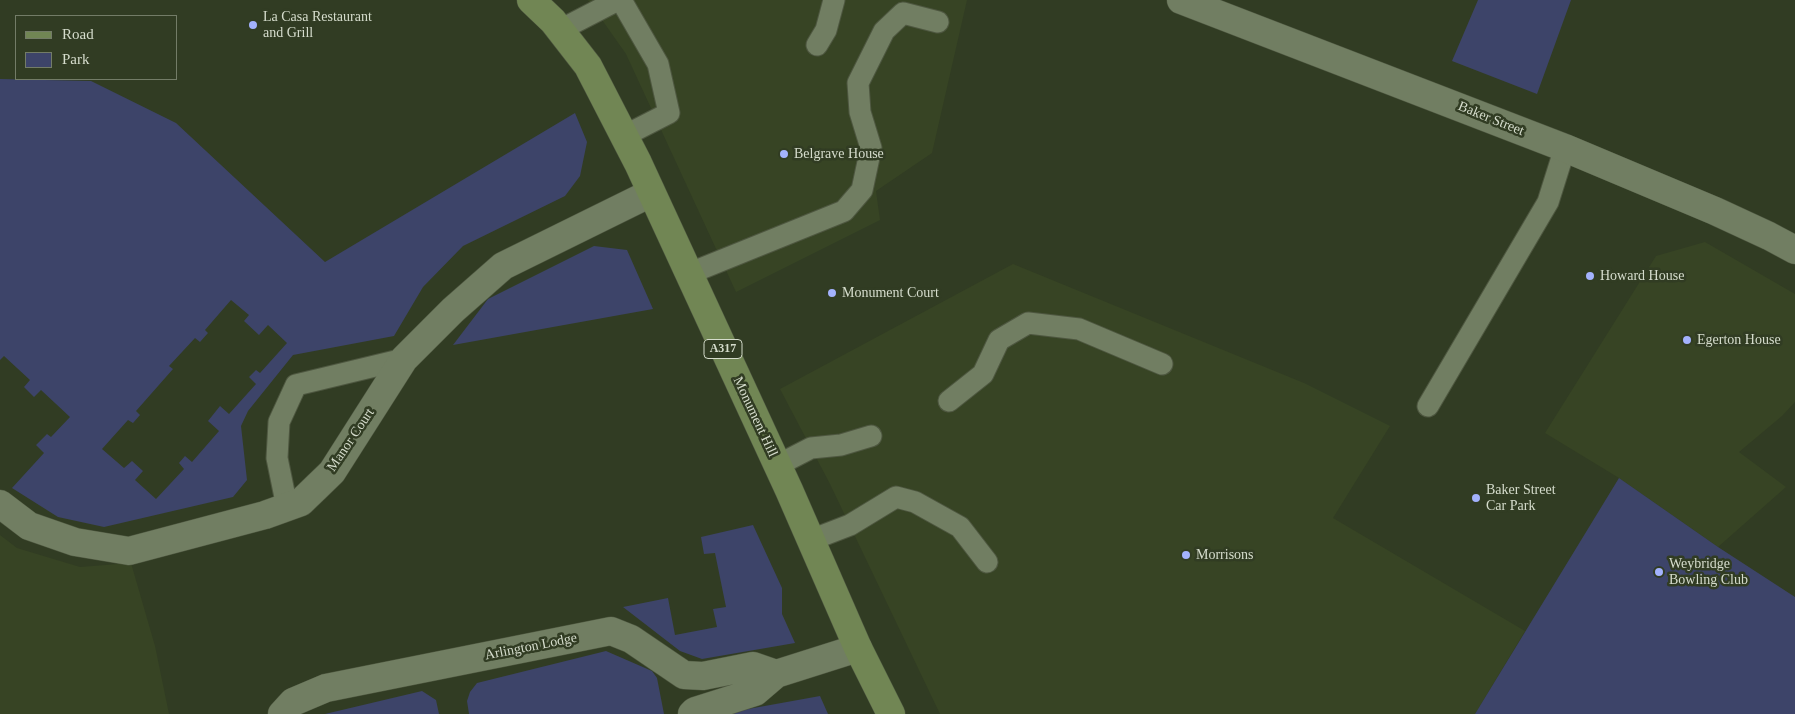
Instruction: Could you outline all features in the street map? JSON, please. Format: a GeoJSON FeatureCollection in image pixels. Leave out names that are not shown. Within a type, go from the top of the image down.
{"type":"FeatureCollection","features":[{"type":"Feature","properties":{"kind":"main road","name":"Monument Hill"},"geometry":{"type":"LineString","coordinates":[[531,0],[560,30],[588,66],[624,136],[778,465],[858,648],[891,714]]}},
{"type":"Feature","properties":{"kind":"street","name":"Baker Street"},"geometry":{"type":"LineString","coordinates":[[1181,0],[1565,148],[1715,211],[1795,250]]}},
{"type":"Feature","properties":{"kind":"street","name":"Manor Court"},"geometry":{"type":"LineString","coordinates":[[0,504],[29,526],[76,542],[128,551],[265,515],[301,502],[332,472],[404,359],[453,310],[503,266],[651,193]]}},
{"type":"Feature","properties":{"kind":"street","name":"Arlington Lodge"},"geometry":{"type":"LineString","coordinates":[[282,714],[293,702],[326,688],[611,631],[632,639],[684,675],[703,676],[754,666],[776,674]]}},
{"type":"Feature","properties":{"kind":"street"},"geometry":{"type":"LineString","coordinates":[[692,714],[695,711],[755,692],[776,674],[858,648]]}},
{"type":"Feature","properties":{"kind":"lane"},"geometry":{"type":"LineString","coordinates":[[560,30],[619,0],[658,64],[669,112],[624,136]]}},
{"type":"Feature","properties":{"kind":"lane"},"geometry":{"type":"LineString","coordinates":[[817,45],[826,30],[834,0]]}},
{"type":"Feature","properties":{"kind":"lane"},"geometry":{"type":"LineString","coordinates":[[688,274],[844,211],[862,190],[871,148],[860,112],[858,83],[884,31],[903,13],[938,22]]}},
{"type":"Feature","properties":{"kind":"lane"},"geometry":{"type":"LineString","coordinates":[[1428,406],[1548,202],[1565,148]]}},
{"type":"Feature","properties":{"kind":"lane"},"geometry":{"type":"LineString","coordinates":[[949,401],[983,374],[999,340],[1028,323],[1078,328],[1162,364]]}},
{"type":"Feature","properties":{"kind":"lane"},"geometry":{"type":"LineString","coordinates":[[287,507],[277,458],[279,422],[296,384],[404,359]]}},
{"type":"Feature","properties":{"kind":"lane"},"geometry":{"type":"LineString","coordinates":[[778,465],[811,448],[841,445],[871,436]]}},
{"type":"Feature","properties":{"kind":"lane"},"geometry":{"type":"LineString","coordinates":[[811,540],[850,525],[896,497],[915,502],[960,527],[987,562]]}},
{"type":"Feature","properties":{"kind":"shaded area"},"geometry":{"type":"Polygon","coordinates":[[[588,0],[967,0],[932,153],[876,191],[880,220],[736,292],[626,54],[588,0]]]}},
{"type":"Feature","properties":{"kind":"shaded area"},"geometry":{"type":"Polygon","coordinates":[[[1705,242],[1795,294],[1795,402],[1782,416],[1739,452],[1786,487],[1718,547],[1619,478],[1545,433],[1656,256],[1705,242]]]}},
{"type":"Feature","properties":{"kind":"shaded area"},"geometry":{"type":"Polygon","coordinates":[[[1013,264],[1304,383],[1390,426],[1333,518],[1525,631],[1475,714],[940,714],[830,484],[780,389],[1013,264]]]}},
{"type":"Feature","properties":{"kind":"shaded area"},"geometry":{"type":"Polygon","coordinates":[[[0,535],[17,548],[80,567],[131,563],[155,646],[169,714],[0,714],[0,535]]]}},
{"type":"Feature","properties":{"kind":"green space"},"geometry":{"type":"Polygon","coordinates":[[[1478,0],[1571,0],[1537,94],[1452,61],[1478,0]]]}},
{"type":"Feature","properties":{"kind":"green space"},"geometry":{"type":"Polygon","coordinates":[[[0,79],[91,81],[176,123],[325,262],[575,113],[587,142],[580,176],[565,196],[463,246],[423,287],[394,336],[293,355],[248,411],[241,426],[247,480],[233,497],[104,527],[58,517],[12,488],[44,453],[36,445],[47,434],[51,437],[70,417],[41,390],[34,397],[24,387],[30,380],[4,356],[0,360],[0,79]],[[231,300],[205,330],[208,333],[200,342],[195,338],[169,366],[173,369],[136,411],[140,415],[133,423],[128,420],[102,449],[124,468],[132,461],[143,471],[135,480],[156,499],[184,469],[179,463],[185,456],[192,462],[219,431],[208,421],[220,406],[229,414],[256,384],[249,377],[256,370],[260,373],[287,343],[268,325],[259,335],[244,321],[249,315],[231,300]]]}},
{"type":"Feature","properties":{"kind":"green space"},"geometry":{"type":"Polygon","coordinates":[[[594,246],[627,250],[653,309],[453,345],[488,299],[594,246]]]}},
{"type":"Feature","properties":{"kind":"green space","name":"Weybridge Bowling Club"},"geometry":{"type":"Polygon","coordinates":[[[1619,478],[1718,547],[1795,597],[1795,714],[1475,714],[1619,478]]]}},
{"type":"Feature","properties":{"kind":"green space"},"geometry":{"type":"Polygon","coordinates":[[[753,525],[782,588],[782,614],[795,643],[702,659],[680,651],[623,607],[668,598],[675,635],[717,627],[713,609],[726,607],[715,553],[704,554],[701,537],[753,525]]]}},
{"type":"Feature","properties":{"kind":"green space"},"geometry":{"type":"Polygon","coordinates":[[[606,651],[652,671],[657,678],[664,714],[469,714],[467,701],[470,692],[477,683],[606,651]]]}},
{"type":"Feature","properties":{"kind":"green space"},"geometry":{"type":"Polygon","coordinates":[[[422,691],[436,700],[439,714],[325,714],[422,691]]]}},
{"type":"Feature","properties":{"kind":"green space"},"geometry":{"type":"Polygon","coordinates":[[[820,696],[828,714],[725,714],[726,713],[820,696]]]}},
{"type":"Feature","properties":{"kind":"place","name":"La Casa Restaurant and Grill"},"geometry":{"type":"Point","coordinates":[253,25]}},
{"type":"Feature","properties":{"kind":"place","name":"Belgrave House"},"geometry":{"type":"Point","coordinates":[784,154]}},
{"type":"Feature","properties":{"kind":"place","name":"Howard House"},"geometry":{"type":"Point","coordinates":[1590,276]}},
{"type":"Feature","properties":{"kind":"place","name":"Monument Court"},"geometry":{"type":"Point","coordinates":[832,293]}},
{"type":"Feature","properties":{"kind":"place","name":"Egerton House"},"geometry":{"type":"Point","coordinates":[1687,340]}},
{"type":"Feature","properties":{"kind":"place","name":"Baker Street Car Park"},"geometry":{"type":"Point","coordinates":[1476,498]}},
{"type":"Feature","properties":{"kind":"place","name":"Morrisons"},"geometry":{"type":"Point","coordinates":[1186,555]}},
{"type":"Feature","properties":{"kind":"place","name":"Weybridge Bowling Club"},"geometry":{"type":"Point","coordinates":[1659,572]}}]}
